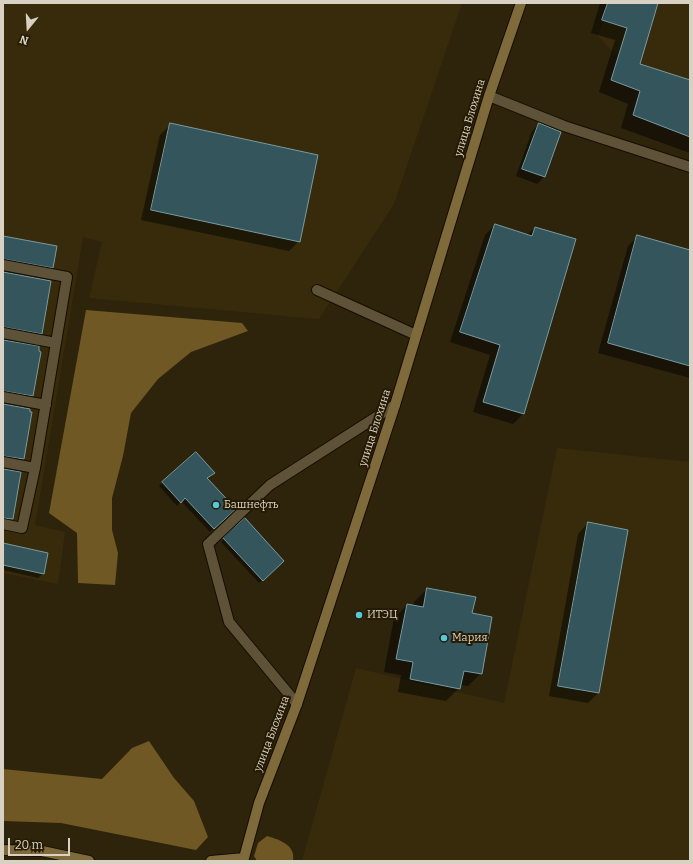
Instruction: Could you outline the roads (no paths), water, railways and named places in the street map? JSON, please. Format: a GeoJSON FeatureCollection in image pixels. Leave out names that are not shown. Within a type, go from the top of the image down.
{"type":"FeatureCollection","features":[{"type":"Feature","properties":{"kind":"street","name":"улица Блохина"},"geometry":{"type":"LineString","coordinates":[[211,861],[244,859],[259,803],[297,704],[395,405],[489,96],[521,3]]}},
{"type":"Feature","properties":{"kind":"street"},"geometry":{"type":"LineString","coordinates":[[3,850],[42,851],[90,861]]}},
{"type":"Feature","properties":{"kind":"lane"},"geometry":{"type":"LineString","coordinates":[[489,96],[564,126],[690,168]]}},
{"type":"Feature","properties":{"kind":"lane"},"geometry":{"type":"LineString","coordinates":[[3,265],[67,277],[35,468],[22,528],[3,524]]}},
{"type":"Feature","properties":{"kind":"lane"},"geometry":{"type":"LineString","coordinates":[[317,290],[416,335]]}},
{"type":"Feature","properties":{"kind":"lane"},"geometry":{"type":"LineString","coordinates":[[3,333],[56,343]]}},
{"type":"Feature","properties":{"kind":"lane"},"geometry":{"type":"LineString","coordinates":[[3,397],[46,405]]}},
{"type":"Feature","properties":{"kind":"lane"},"geometry":{"type":"LineString","coordinates":[[297,704],[229,622],[208,544],[270,485],[395,405]]}},
{"type":"Feature","properties":{"kind":"lane"},"geometry":{"type":"LineString","coordinates":[[3,462],[35,468]]}},
{"type":"Feature","properties":{"kind":"place","name":"Башнефть"},"geometry":{"type":"Point","coordinates":[216,505]}},
{"type":"Feature","properties":{"kind":"place","name":"ИТЭЦ"},"geometry":{"type":"Point","coordinates":[359,615]}},
{"type":"Feature","properties":{"kind":"place","name":"Мария"},"geometry":{"type":"Point","coordinates":[444,638]}}]}
